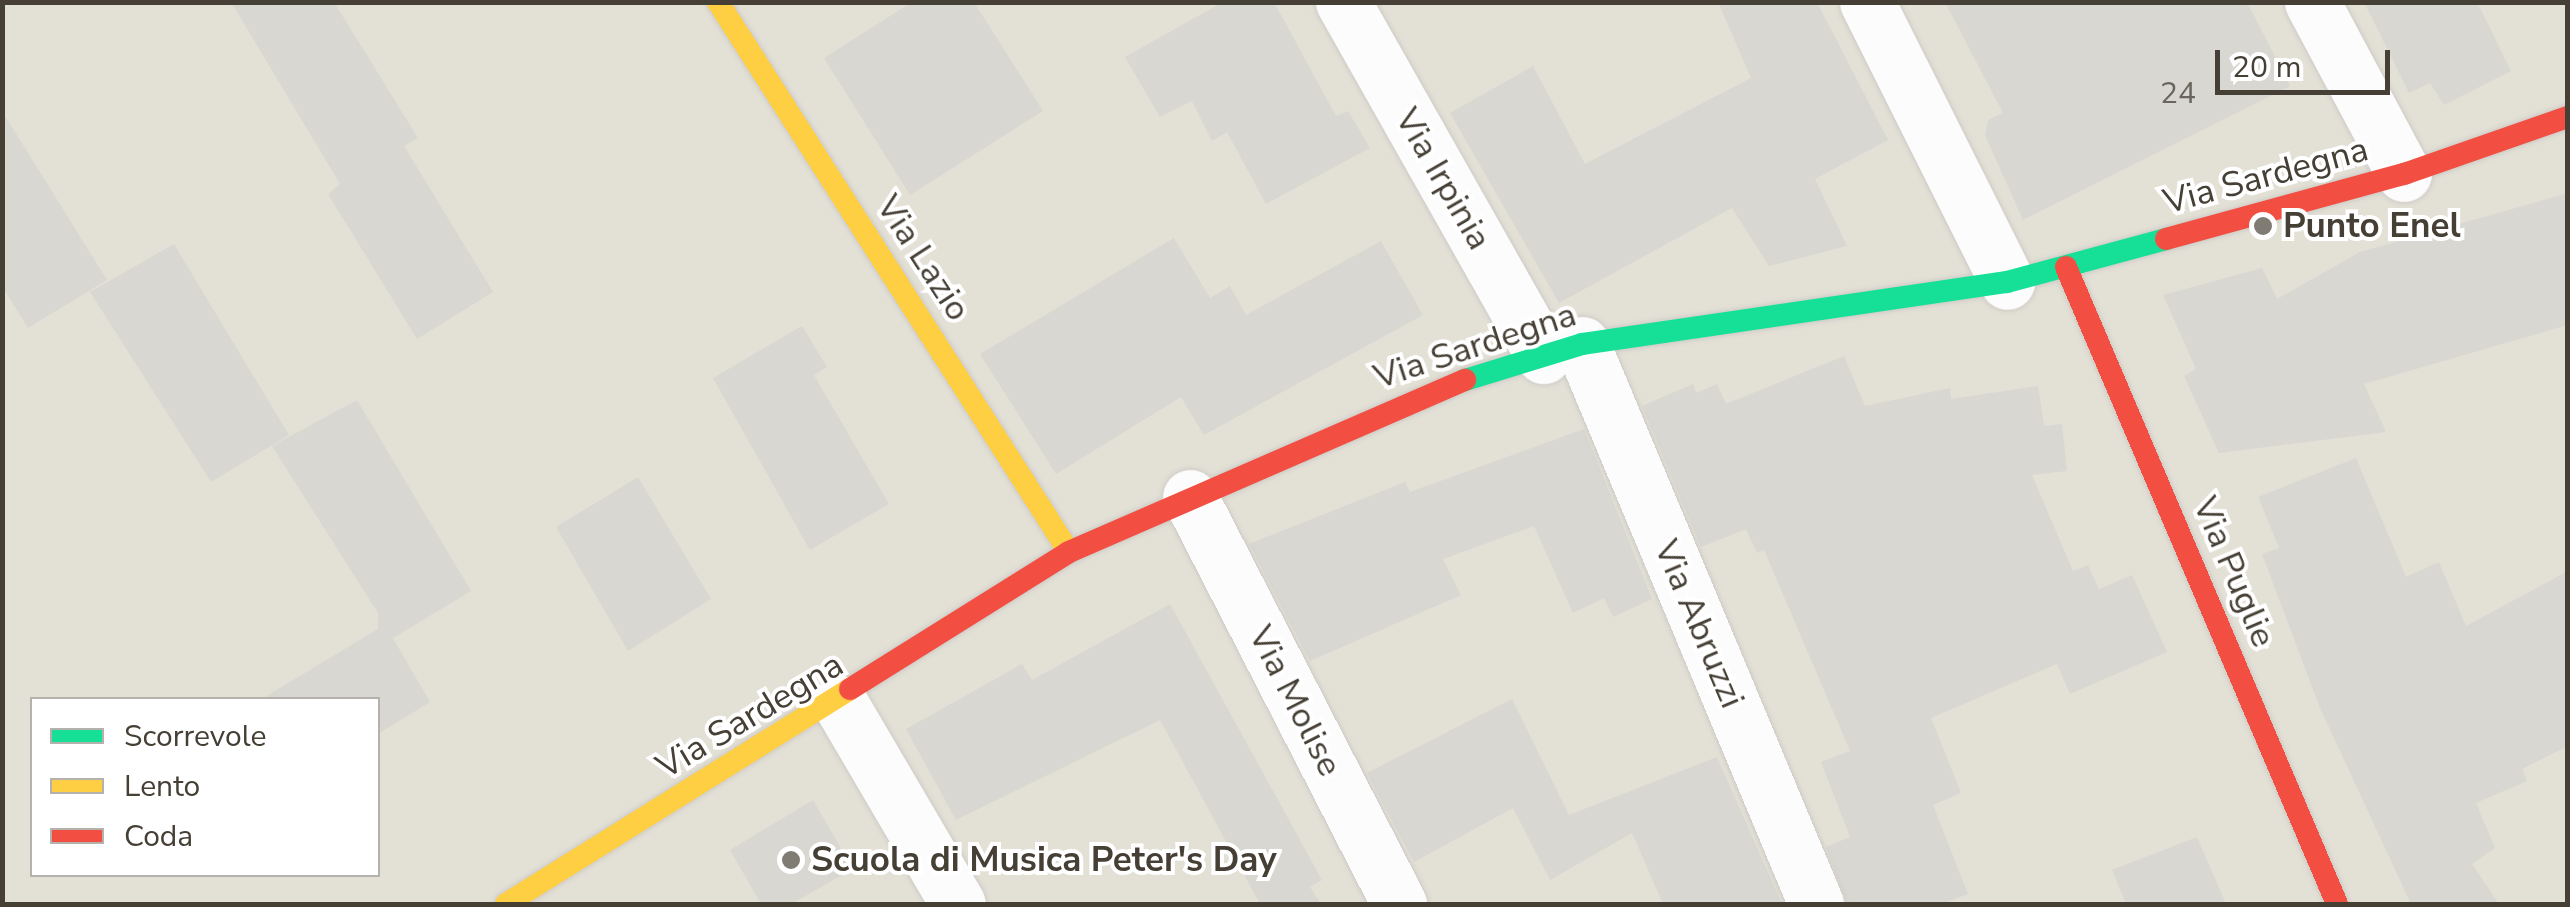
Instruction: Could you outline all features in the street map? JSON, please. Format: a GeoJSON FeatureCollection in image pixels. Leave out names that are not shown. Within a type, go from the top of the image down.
{"type":"FeatureCollection","features":[{"type":"Feature","properties":{"kind":"street","name":"Via Lazio"},"geometry":{"type":"LineString","coordinates":[[718,2],[1068,552]]}},
{"type":"Feature","properties":{"kind":"street","name":"Via Irpinia"},"geometry":{"type":"LineString","coordinates":[[1342,2],[1562,350]]}},
{"type":"Feature","properties":{"kind":"street"},"geometry":{"type":"LineString","coordinates":[[1868,2],[2007,282]]}},
{"type":"Feature","properties":{"kind":"street"},"geometry":{"type":"LineString","coordinates":[[2312,2],[2404,174]]}},
{"type":"Feature","properties":{"kind":"street","name":"Via Sardegna"},"geometry":{"type":"LineString","coordinates":[[506,904],[840,703],[1068,552],[1411,398],[1562,350],[2007,282],[2404,174],[2568,118]]}},
{"type":"Feature","properties":{"kind":"street","name":"Via Puglie"},"geometry":{"type":"LineString","coordinates":[[2066,267],[2337,904]]}},
{"type":"Feature","properties":{"kind":"street","name":"Via Abruzzi"},"geometry":{"type":"LineString","coordinates":[[1562,350],[1816,904]]}},
{"type":"Feature","properties":{"kind":"street","name":"Via Molise"},"geometry":{"type":"LineString","coordinates":[[1190,497],[1400,904]]}},
{"type":"Feature","properties":{"kind":"street"},"geometry":{"type":"LineString","coordinates":[[840,703],[958,904]]}},
{"type":"Feature","properties":{"kind":"shaded area"},"geometry":{"type":"Polygon","coordinates":[[[2,3],[2567,3],[2567,904],[3,904],[2,3]]]}},
{"type":"Feature","properties":{"kind":"building"},"geometry":{"type":"Polygon","coordinates":[[[231,2],[334,2],[418,138],[404,146],[493,292],[417,339],[328,194],[340,184],[231,2]]]}},
{"type":"Feature","properties":{"kind":"building"},"geometry":{"type":"Polygon","coordinates":[[[912,2],[974,2],[1043,111],[910,195],[824,58],[912,2]]]}},
{"type":"Feature","properties":{"kind":"building"},"geometry":{"type":"Polygon","coordinates":[[[1223,2],[1274,2],[1336,116],[1348,111],[1370,148],[1266,204],[1227,132],[1212,141],[1192,101],[1160,117],[1125,57],[1223,2]]]}},
{"type":"Feature","properties":{"kind":"building"},"geometry":{"type":"Polygon","coordinates":[[[1718,2],[1817,2],[1888,140],[1815,179],[1847,246],[1769,266],[1732,208],[1559,303],[1450,113],[1533,66],[1585,164],[1751,78],[1718,2]]]}},
{"type":"Feature","properties":{"kind":"building"},"geometry":{"type":"Polygon","coordinates":[[[1945,2],[2247,2],[2290,86],[2023,220],[1985,135],[1988,120],[2003,113],[1945,2]]]}},
{"type":"Feature","properties":{"kind":"building"},"geometry":{"type":"Polygon","coordinates":[[[2364,2],[2477,2],[2511,71],[2444,105],[2430,83],[2409,93],[2364,2]]]}},
{"type":"Feature","properties":{"kind":"building"},"geometry":{"type":"Polygon","coordinates":[[[2,111],[107,280],[28,328],[2,286],[2,111]]]}},
{"type":"Feature","properties":{"kind":"building"},"geometry":{"type":"Polygon","coordinates":[[[2568,193],[2568,325],[2364,384],[2386,432],[2219,453],[2184,376],[2196,369],[2163,295],[2262,268],[2277,299],[2360,252],[2568,193]]]}},
{"type":"Feature","properties":{"kind":"building"},"geometry":{"type":"Polygon","coordinates":[[[1174,238],[1210,298],[1230,286],[1246,315],[1381,241],[1423,315],[1204,435],[1181,397],[1056,474],[980,354],[1174,238]]]}},
{"type":"Feature","properties":{"kind":"building"},"geometry":{"type":"Polygon","coordinates":[[[174,244],[289,435],[211,482],[90,292],[174,244]]]}},
{"type":"Feature","properties":{"kind":"building"},"geometry":{"type":"Polygon","coordinates":[[[802,326],[827,367],[814,375],[889,504],[810,550],[713,378],[802,326]]]}},
{"type":"Feature","properties":{"kind":"building"},"geometry":{"type":"Polygon","coordinates":[[[1844,356],[1865,406],[1950,388],[1951,399],[2038,386],[2044,426],[2062,424],[2067,471],[2032,475],[2073,571],[2088,565],[2099,589],[2132,575],[2167,652],[2070,694],[2057,664],[1931,718],[1961,793],[1933,805],[1968,894],[1941,904],[1847,904],[1826,847],[1850,837],[1821,762],[1850,751],[1764,550],[1757,553],[1746,529],[1701,547],[1642,406],[1693,384],[1696,393],[1717,384],[1726,404],[1844,356]]]}},
{"type":"Feature","properties":{"kind":"building"},"geometry":{"type":"Polygon","coordinates":[[[357,400],[471,591],[393,638],[387,628],[430,702],[380,733],[380,697],[265,697],[378,629],[378,613],[272,446],[357,400]]]}},
{"type":"Feature","properties":{"kind":"building"},"geometry":{"type":"Polygon","coordinates":[[[1584,429],[1652,599],[1613,617],[1604,598],[1573,613],[1534,526],[1443,559],[1461,595],[1310,661],[1249,544],[1405,482],[1410,492],[1584,429]]]}},
{"type":"Feature","properties":{"kind":"building"},"geometry":{"type":"Polygon","coordinates":[[[2356,458],[2406,577],[2439,562],[2466,626],[2568,571],[2568,746],[2522,769],[2527,781],[2476,803],[2495,848],[2472,864],[2499,904],[2411,904],[2320,708],[2262,554],[2279,548],[2258,497],[2356,458]]]}},
{"type":"Feature","properties":{"kind":"building"},"geometry":{"type":"Polygon","coordinates":[[[638,477],[711,599],[628,651],[556,527],[638,477]]]}},
{"type":"Feature","properties":{"kind":"building"},"geometry":{"type":"Polygon","coordinates":[[[1170,604],[1322,880],[1310,887],[1321,904],[1260,904],[1160,720],[956,820],[906,729],[1022,664],[1032,680],[1170,604]]]}},
{"type":"Feature","properties":{"kind":"building"},"geometry":{"type":"Polygon","coordinates":[[[1512,699],[1569,815],[1717,757],[1782,904],[1663,904],[1632,833],[1550,880],[1513,808],[1414,862],[1367,773],[1512,699]]]}},
{"type":"Feature","properties":{"kind":"building","name":"Scuola di Musica Peter's Day"},"geometry":{"type":"Polygon","coordinates":[[[813,800],[853,869],[791,904],[761,904],[730,850],[813,800]]]}},
{"type":"Feature","properties":{"kind":"building"},"geometry":{"type":"Polygon","coordinates":[[[2197,837],[2226,904],[2126,904],[2112,870],[2197,837]]]}},
{"type":"Feature","properties":{"kind":"traffic: fast"},"geometry":{"type":"LineString","coordinates":[[1465,380],[1582,344],[2007,282],[2166,239]]}},
{"type":"Feature","properties":{"kind":"traffic: slow"},"geometry":{"type":"LineString","coordinates":[[718,2],[1069,552]]}},
{"type":"Feature","properties":{"kind":"traffic: slow"},"geometry":{"type":"LineString","coordinates":[[506,904],[850,689]]}},
{"type":"Feature","properties":{"kind":"traffic: jam"},"geometry":{"type":"LineString","coordinates":[[2166,239],[2404,174],[2568,117]]}},
{"type":"Feature","properties":{"kind":"traffic: jam"},"geometry":{"type":"LineString","coordinates":[[2066,267],[2337,904]]}},
{"type":"Feature","properties":{"kind":"traffic: jam"},"geometry":{"type":"LineString","coordinates":[[850,689],[1069,552],[1465,380]]}},
{"type":"Feature","properties":{"kind":"place","name":"Punto Enel"},"geometry":{"type":"Point","coordinates":[2263,226]}},
{"type":"Feature","properties":{"kind":"place","name":"Scuola di Musica Peter's Day"},"geometry":{"type":"Point","coordinates":[791,860]}}]}
